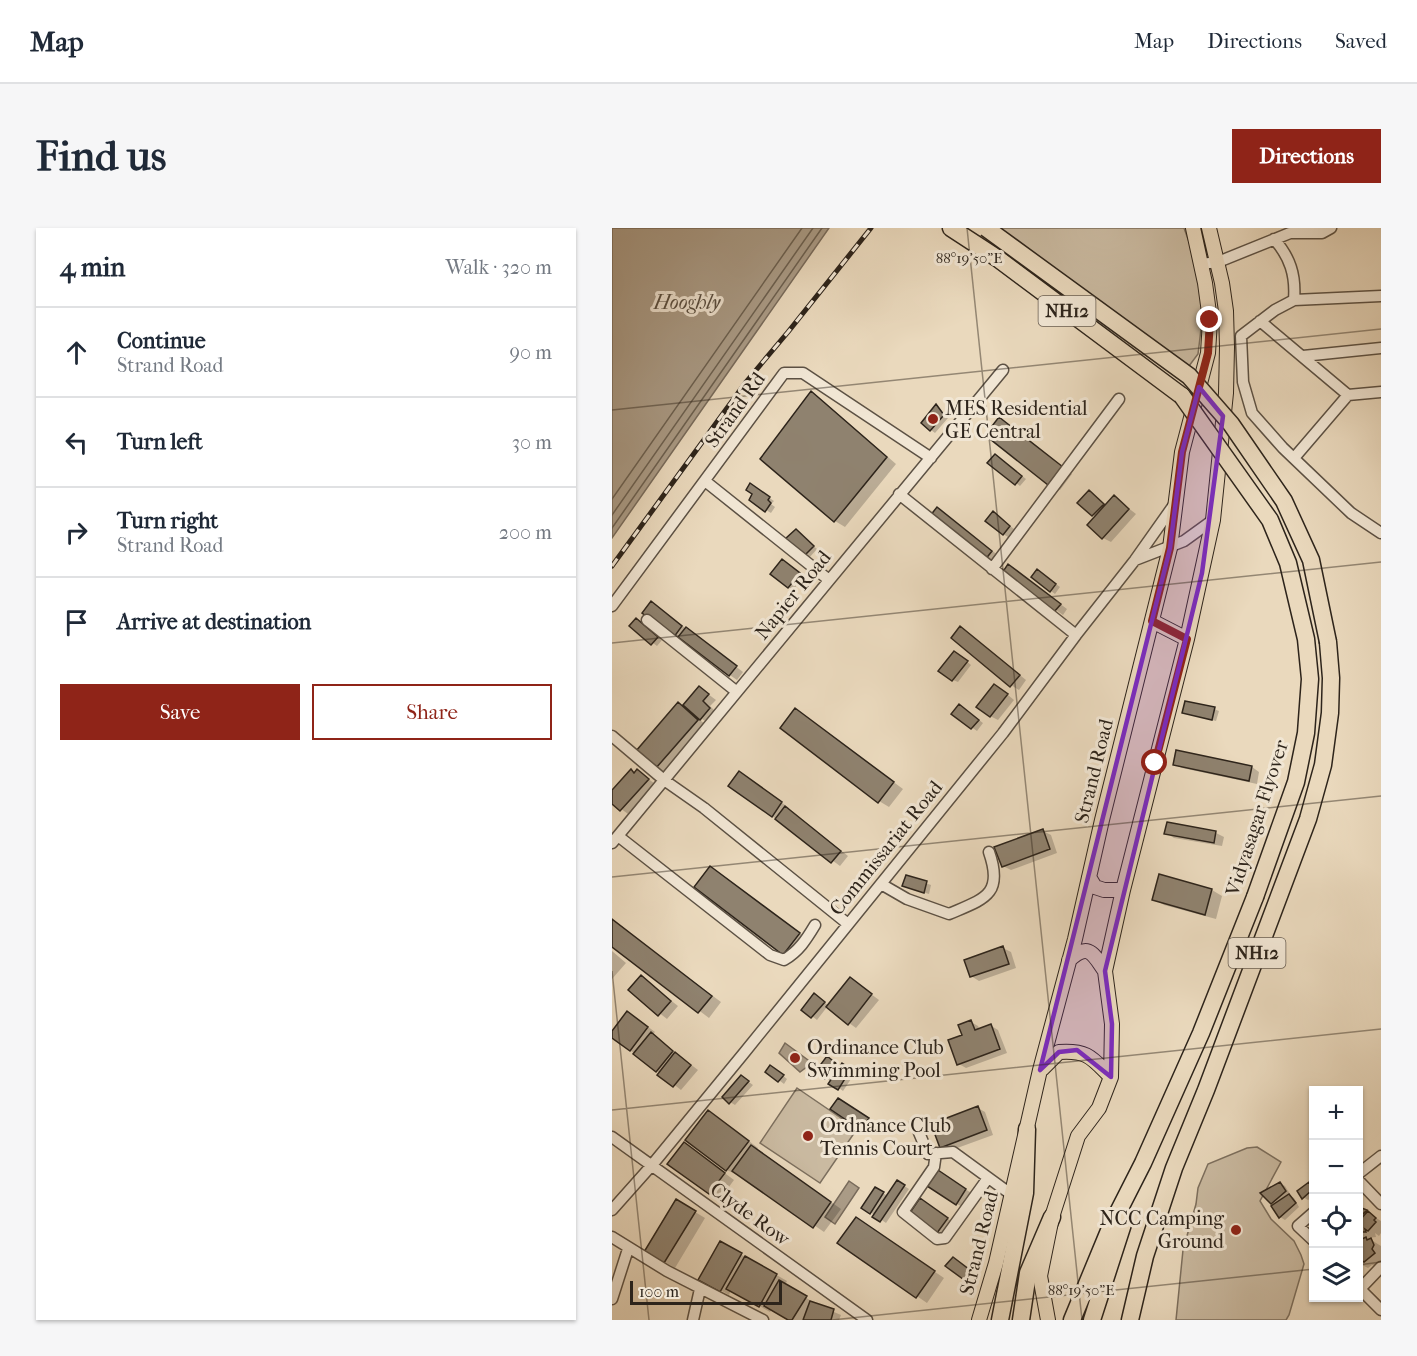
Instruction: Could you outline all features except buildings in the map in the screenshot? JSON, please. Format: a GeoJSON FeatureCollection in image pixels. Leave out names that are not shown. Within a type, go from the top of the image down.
{"type":"FeatureCollection","features":[{"type":"Feature","properties":{"kind":"highway","name":"Vidyasagar Flyover"},"geometry":{"type":"LineString","coordinates":[[951,228],[997,258],[1182,396],[1270,520],[1288,563],[1306,639],[1310,679],[1306,734],[1296,782],[1255,897],[1201,1033],[1112,1226],[1072,1320]]}},
{"type":"Feature","properties":{"kind":"highway","name":"NH12"},"geometry":{"type":"LineString","coordinates":[[986,228],[1189,376],[1231,424],[1284,501],[1311,560],[1328,642],[1330,712],[1323,765],[1308,819],[1206,1090],[1174,1168],[1145,1256],[1130,1320]]}},
{"type":"Feature","properties":{"kind":"highway"},"geometry":{"type":"LineString","coordinates":[[1000,1320],[1025,1193],[1027,1129]]}},
{"type":"Feature","properties":{"kind":"highway"},"geometry":{"type":"LineString","coordinates":[[1092,1320],[1143,1163]]}},
{"type":"Feature","properties":{"kind":"highway"},"geometry":{"type":"LineString","coordinates":[[1021,1320],[1028,1273],[1052,1217]]}},
{"type":"Feature","properties":{"kind":"highway"},"geometry":{"type":"LineString","coordinates":[[1139,1320],[1145,1256]]}},
{"type":"Feature","properties":{"kind":"main road","name":"Strand Road"},"geometry":{"type":"LineString","coordinates":[[979,1320],[1012,1195],[1040,1070],[1170,548],[1182,452],[1208,353],[1210,320],[1201,264],[1192,228]]}},
{"type":"Feature","properties":{"kind":"main road"},"geometry":{"type":"LineString","coordinates":[[1048,1320],[1040,1276],[1052,1217],[1078,1136],[1099,1108],[1111,1077],[1112,1024],[1105,971],[1187,639],[1213,520],[1226,393],[1227,347],[1226,311],[1218,262],[1209,228]]}},
{"type":"Feature","properties":{"kind":"main road"},"geometry":{"type":"LineString","coordinates":[[1152,621],[1187,639]]}},
{"type":"Feature","properties":{"kind":"main road"},"geometry":{"type":"LineString","coordinates":[[1089,877],[1095,887],[1104,890],[1124,890]]}},
{"type":"Feature","properties":{"kind":"main road"},"geometry":{"type":"LineString","coordinates":[[1069,960],[1078,952],[1092,952],[1105,971]]}},
{"type":"Feature","properties":{"kind":"main road"},"geometry":{"type":"LineString","coordinates":[[1040,1070],[1059,1052],[1077,1050],[1092,1058],[1111,1077]]}},
{"type":"Feature","properties":{"kind":"street"},"geometry":{"type":"LineString","coordinates":[[1201,264],[1218,262],[1293,230],[1322,233],[1331,228]]}},
{"type":"Feature","properties":{"kind":"street"},"geometry":{"type":"LineString","coordinates":[[1274,239],[1285,252],[1293,272],[1294,300]]}},
{"type":"Feature","properties":{"kind":"street"},"geometry":{"type":"LineString","coordinates":[[1381,296],[1294,300],[1241,336],[1243,382],[1252,413],[1294,458],[1351,513],[1381,533]]}},
{"type":"Feature","properties":{"kind":"street"},"geometry":{"type":"LineString","coordinates":[[1260,321],[1348,395]]}},
{"type":"Feature","properties":{"kind":"street"},"geometry":{"type":"LineString","coordinates":[[1303,356],[1381,348]]}},
{"type":"Feature","properties":{"kind":"street","name":"Napier Road"},"geometry":{"type":"LineString","coordinates":[[615,839],[1003,370]]}},
{"type":"Feature","properties":{"kind":"street","name":"Strand Rd"},"geometry":{"type":"LineString","coordinates":[[612,606],[784,373],[803,373],[931,458]]}},
{"type":"Feature","properties":{"kind":"street"},"geometry":{"type":"LineString","coordinates":[[1294,458],[1348,395],[1381,392]]}},
{"type":"Feature","properties":{"kind":"street"},"geometry":{"type":"LineString","coordinates":[[992,569],[1119,399]]}},
{"type":"Feature","properties":{"kind":"street"},"geometry":{"type":"LineString","coordinates":[[705,481],[829,580]]}},
{"type":"Feature","properties":{"kind":"street"},"geometry":{"type":"LineString","coordinates":[[899,494],[1076,634]]}},
{"type":"Feature","properties":{"kind":"street","name":"Commissariat Road"},"geometry":{"type":"LineString","coordinates":[[612,1210],[652,1165],[1003,733],[1076,634],[1135,561],[1177,500]]}},
{"type":"Feature","properties":{"kind":"street"},"geometry":{"type":"LineString","coordinates":[[1135,561],[1184,541],[1213,520]]}},
{"type":"Feature","properties":{"kind":"street"},"geometry":{"type":"LineString","coordinates":[[647,620],[737,692]]}},
{"type":"Feature","properties":{"kind":"street"},"geometry":{"type":"LineString","coordinates":[[612,735],[664,780],[704,808],[848,924]]}},
{"type":"Feature","properties":{"kind":"street"},"geometry":{"type":"LineString","coordinates":[[615,839],[771,955],[784,960],[794,954],[804,944],[815,925]]}},
{"type":"Feature","properties":{"kind":"street"},"geometry":{"type":"LineString","coordinates":[[881,884],[907,899],[949,914],[985,898],[992,889],[995,869],[989,852]]}},
{"type":"Feature","properties":{"kind":"street"},"geometry":{"type":"LineString","coordinates":[[915,1124],[928,1154],[953,1152],[1012,1195]]}},
{"type":"Feature","properties":{"kind":"street","name":"Clyde Row"},"geometry":{"type":"LineString","coordinates":[[612,1137],[867,1320]]}},
{"type":"Feature","properties":{"kind":"street"},"geometry":{"type":"LineString","coordinates":[[936,1153],[934,1167],[903,1212],[937,1239],[945,1238],[988,1178]]}},
{"type":"Feature","properties":{"kind":"street"},"geometry":{"type":"LineString","coordinates":[[1363,1170],[1381,1156]]}},
{"type":"Feature","properties":{"kind":"street"},"geometry":{"type":"LineString","coordinates":[[1363,1184],[1381,1204]]}},
{"type":"Feature","properties":{"kind":"street"},"geometry":{"type":"LineString","coordinates":[[1309,1216],[1298,1226],[1309,1236]]}},
{"type":"Feature","properties":{"kind":"street"},"geometry":{"type":"LineString","coordinates":[[612,1236],[628,1249],[700,1289],[763,1320]]}},
{"type":"Feature","properties":{"kind":"street"},"geometry":{"type":"LineString","coordinates":[[612,1299],[628,1249]]}},
{"type":"Feature","properties":{"kind":"street"},"geometry":{"type":"LineString","coordinates":[[1363,1285],[1381,1267]]}},
{"type":"Feature","properties":{"kind":"street"},"geometry":{"type":"LineString","coordinates":[[693,1320],[700,1289]]}},
{"type":"Feature","properties":{"kind":"street"},"geometry":{"type":"LineString","coordinates":[[1363,1291],[1381,1310]]}},
{"type":"Feature","properties":{"kind":"highlighted area"},"geometry":{"type":"Polygon","coordinates":[[[1199,387],[1223,416],[1202,573],[1105,971],[1112,1024],[1111,1077],[1077,1050],[1059,1052],[1040,1070],[1170,548],[1182,452],[1199,387]]]}},
{"type":"Feature","properties":{"kind":"shaded area"},"geometry":{"type":"Polygon","coordinates":[[[999,228],[1184,228],[1201,275],[1202,321],[1198,354],[1189,366],[999,228]]]}},
{"type":"Feature","properties":{"kind":"shaded area","name":"Ordnance Club Tennis Court"},"geometry":{"type":"Polygon","coordinates":[[[797,1088],[857,1129],[820,1183],[760,1143],[797,1088]]]}},
{"type":"Feature","properties":{"kind":"shaded area","name":"NCC Camping Ground"},"geometry":{"type":"Polygon","coordinates":[[[1257,1147],[1281,1162],[1260,1201],[1271,1219],[1294,1241],[1304,1264],[1289,1315],[1286,1320],[1176,1320],[1183,1250],[1196,1204],[1198,1188],[1208,1164],[1247,1148],[1257,1147]]]}},
{"type":"Feature","properties":{"kind":"water","name":"Hooghly"},"geometry":{"type":"Polygon","coordinates":[[[612,228],[829,228],[612,538],[612,228]]]}},
{"type":"Feature","properties":{"kind":"water","name":"Ordinance Club Swimming Pool"},"geometry":{"type":"Polygon","coordinates":[[[785,1043],[812,1063],[800,1072],[779,1053],[785,1043]]]}},
{"type":"Feature","properties":{"kind":"water"},"geometry":{"type":"Polygon","coordinates":[[[849,1181],[859,1188],[835,1224],[825,1217],[849,1181]]]}},
{"type":"Feature","properties":{"kind":"railway"},"geometry":{"type":"LineString","coordinates":[[612,566],[746,382],[871,228]]}},
{"type":"Feature","properties":{"kind":"place","name":"MES Residential GE Central"},"geometry":{"type":"Point","coordinates":[933,419]}},
{"type":"Feature","properties":{"kind":"place","name":"Ordinance Club Swimming Pool"},"geometry":{"type":"Point","coordinates":[795,1058]}},
{"type":"Feature","properties":{"kind":"place","name":"Ordnance Club Tennis Court"},"geometry":{"type":"Point","coordinates":[808,1136]}},
{"type":"Feature","properties":{"kind":"place","name":"NCC Camping Ground"},"geometry":{"type":"Point","coordinates":[1236,1230]}},
{"type":"Feature","properties":{"kind":"route"},"geometry":{"type":"LineString","coordinates":[[1155,763],[1187,639],[1152,621],[1170,548],[1182,452],[1208,353],[1210,320]]}}]}
